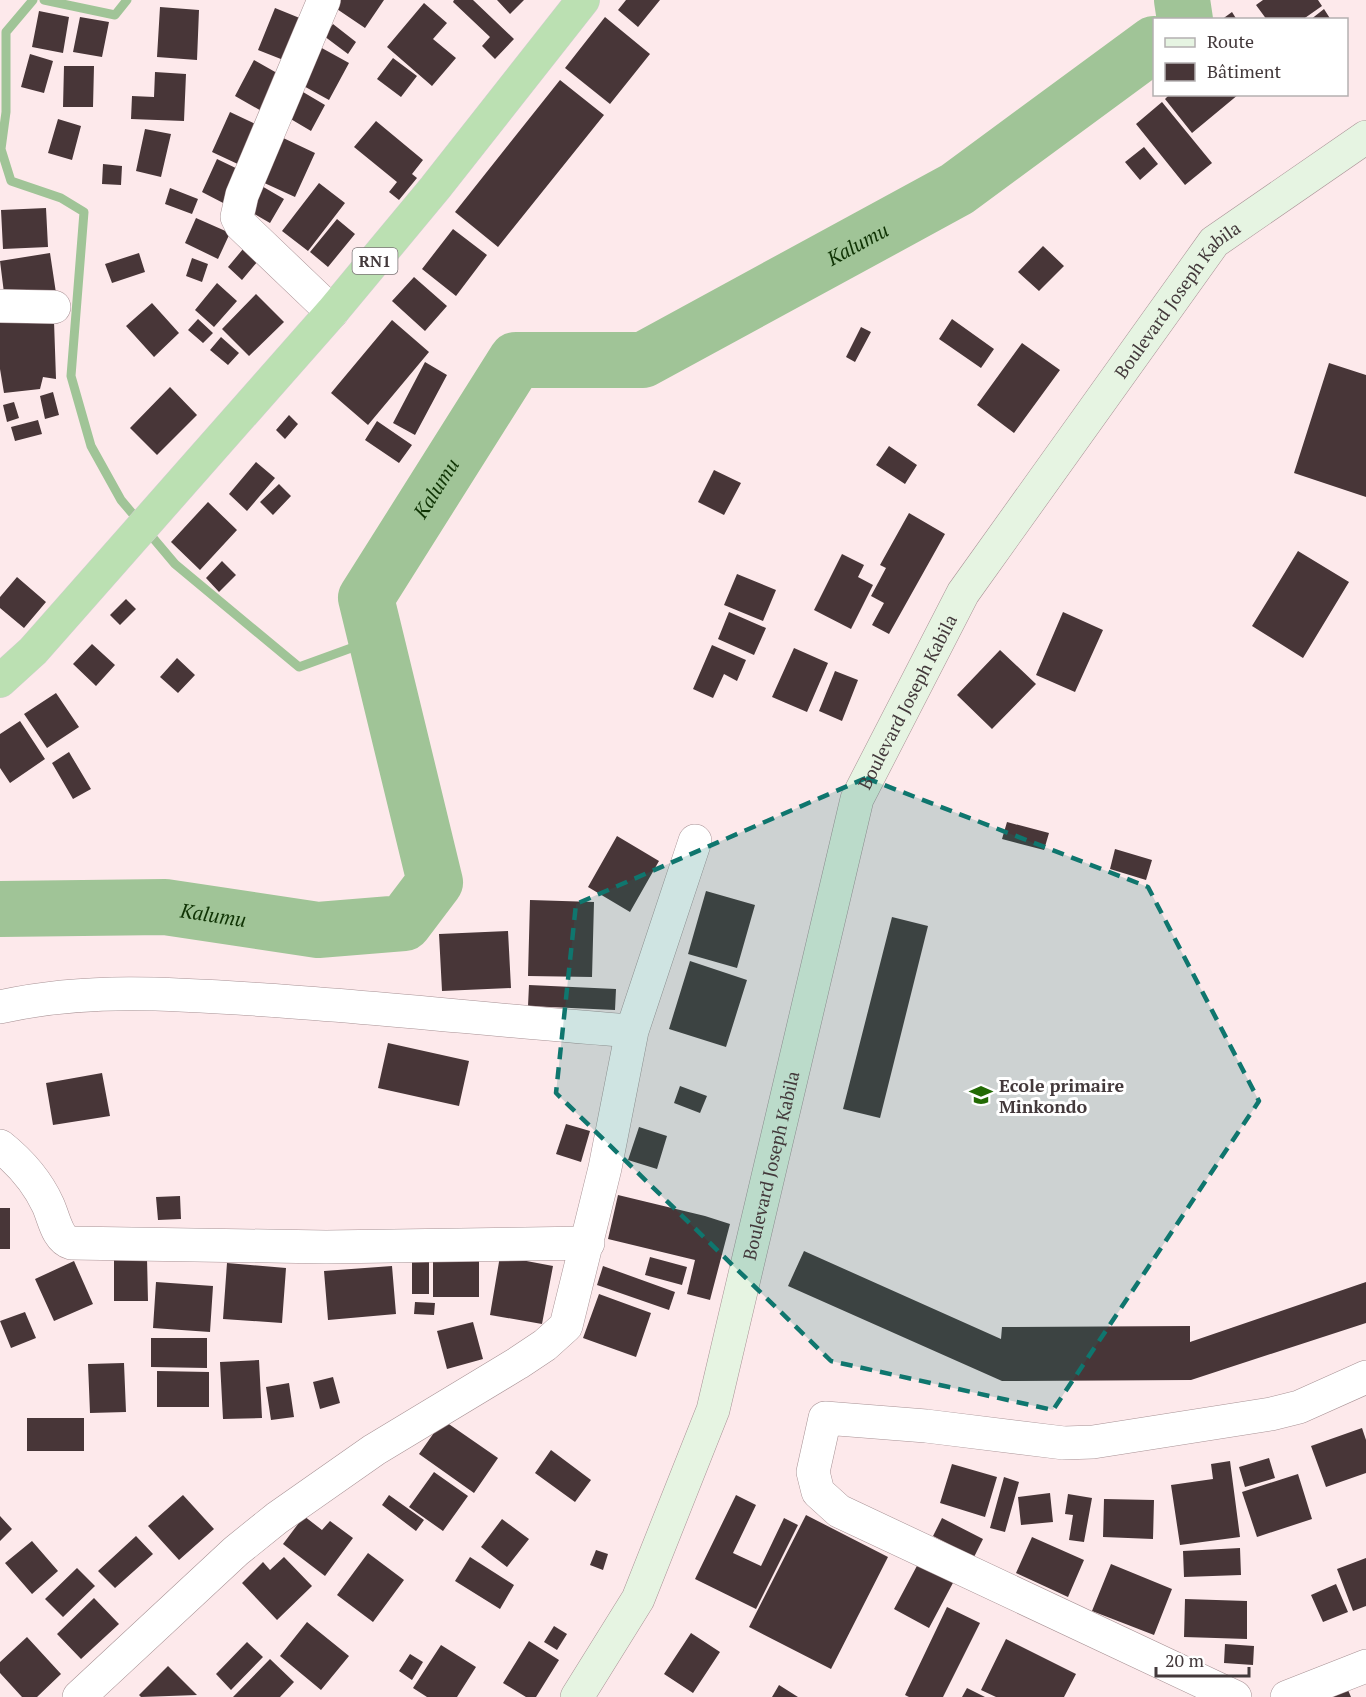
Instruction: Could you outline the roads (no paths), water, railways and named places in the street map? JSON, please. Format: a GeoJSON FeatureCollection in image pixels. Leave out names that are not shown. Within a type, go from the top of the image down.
{"type":"FeatureCollection","features":[{"type":"Feature","properties":{"kind":"highway","name":"RN1"},"geometry":{"type":"LineString","coordinates":[[0,681],[33,651],[332,312],[435,189],[583,0]]}},
{"type":"Feature","properties":{"kind":"main road","name":"Boulevard Joseph Kabila"},"geometry":{"type":"LineString","coordinates":[[577,1697],[638,1599],[713,1410],[856,799],[963,593],[1214,242],[1366,137]]}},
{"type":"Feature","properties":{"kind":"street"},"geometry":{"type":"LineString","coordinates":[[324,0],[257,156],[242,195],[237,217],[241,225],[332,312]]}},
{"type":"Feature","properties":{"kind":"street"},"geometry":{"type":"LineString","coordinates":[[0,306],[54,307]]}},
{"type":"Feature","properties":{"kind":"street"},"geometry":{"type":"LineString","coordinates":[[79,1697],[227,1558],[277,1518],[374,1450],[518,1363],[566,1326],[588,1243],[632,1031],[695,841]]}},
{"type":"Feature","properties":{"kind":"street"},"geometry":{"type":"LineString","coordinates":[[0,1007],[36,999],[113,994],[195,995],[345,1005],[508,1022],[632,1031]]}},
{"type":"Feature","properties":{"kind":"street"},"geometry":{"type":"LineString","coordinates":[[0,1146],[26,1170],[46,1202],[60,1234],[65,1241],[71,1243],[326,1247],[588,1243]]}},
{"type":"Feature","properties":{"kind":"street"},"geometry":{"type":"LineString","coordinates":[[1235,1697],[839,1511],[818,1491],[813,1472],[825,1418],[904,1424],[1064,1443],[1093,1442],[1271,1414],[1299,1407],[1366,1377]]}},
{"type":"Feature","properties":{"kind":"street"},"geometry":{"type":"LineString","coordinates":[[1287,1697],[1366,1666]]}},
{"type":"Feature","properties":{"kind":"waterway"},"geometry":{"type":"LineString","coordinates":[[33,0],[6,32],[6,112],[1,149],[11,181],[61,198],[84,212],[71,376],[91,446],[121,500],[175,564],[299,667],[376,639]]}},
{"type":"Feature","properties":{"kind":"waterway"},"geometry":{"type":"LineString","coordinates":[[44,0],[115,15],[127,0]]}},
{"type":"Feature","properties":{"kind":"waterway","name":"Kalumu"},"geometry":{"type":"LineString","coordinates":[[1182,0],[1185,18]]}},
{"type":"Feature","properties":{"kind":"waterway","name":"Kalumu"},"geometry":{"type":"LineString","coordinates":[[0,909],[165,907],[318,930],[404,923],[435,882],[366,598],[516,360],[643,360],[957,189],[1153,45]]}},
{"type":"Feature","properties":{"kind":"place","name":"Ecole primaire Minkondo"},"geometry":{"type":"Point","coordinates":[981,1095]}}]}
